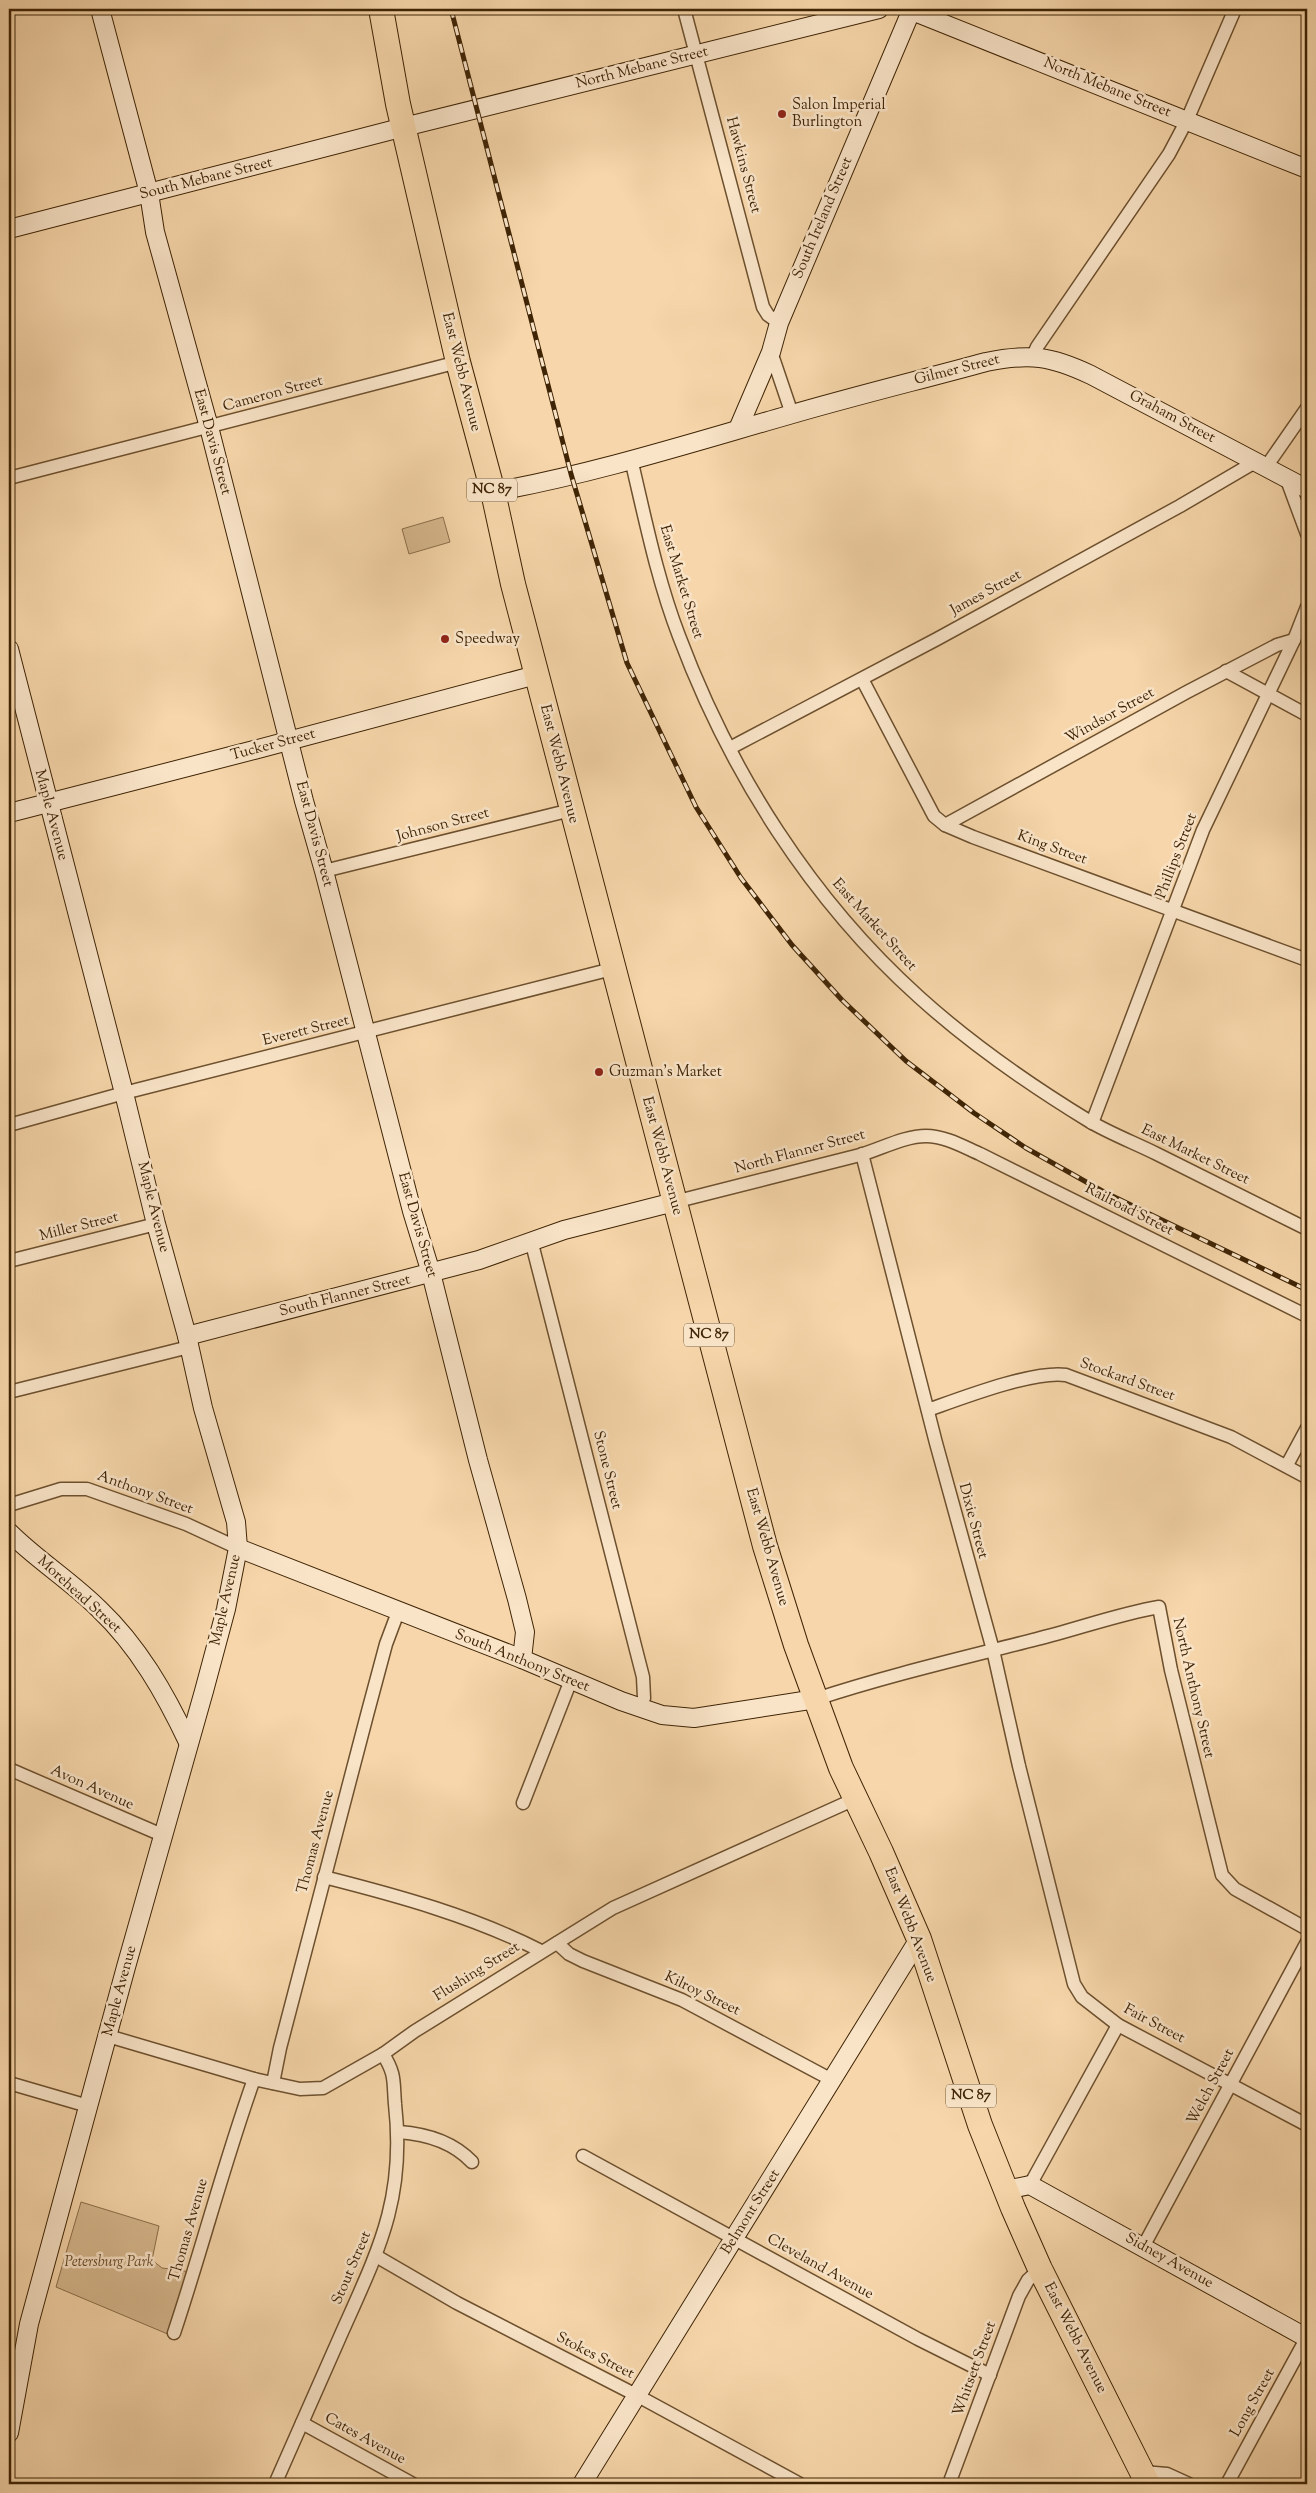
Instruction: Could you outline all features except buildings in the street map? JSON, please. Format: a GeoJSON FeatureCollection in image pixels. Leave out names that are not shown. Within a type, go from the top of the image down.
{"type":"FeatureCollection","features":[{"type":"Feature","properties":{"kind":"highway","name":"East Webb Avenue"},"geometry":{"type":"LineString","coordinates":[[381,9],[404,127],[458,362],[493,492],[536,674],[765,1546],[791,1632],[841,1768],[881,1852],[919,1939],[981,2127],[1006,2190],[1040,2269],[1145,2478]]}},
{"type":"Feature","properties":{"kind":"street","name":"East Davis Street"},"geometry":{"type":"LineString","coordinates":[[100,9],[149,193],[155,232],[209,427],[412,1211],[431,1273],[478,1460],[525,1632],[522,1659]]}},
{"type":"Feature","properties":{"kind":"street","name":"Hawkins Street"},"geometry":{"type":"LineString","coordinates":[[684,9],[764,307],[768,315],[779,323]]}},
{"type":"Feature","properties":{"kind":"street","name":"North Mebane Street"},"geometry":{"type":"LineString","coordinates":[[404,127],[879,9]]}},
{"type":"Feature","properties":{"kind":"street","name":"North Mebane Street"},"geometry":{"type":"LineString","coordinates":[[910,9],[1307,169]]}},
{"type":"Feature","properties":{"kind":"street","name":"South Ireland Street"},"geometry":{"type":"LineString","coordinates":[[738,429],[771,352],[779,323],[910,9]]}},
{"type":"Feature","properties":{"kind":"street"},"geometry":{"type":"LineString","coordinates":[[1033,356],[1037,347],[1154,178],[1187,120],[1234,9]]}},
{"type":"Feature","properties":{"kind":"street","name":"South Mebane Street"},"geometry":{"type":"LineString","coordinates":[[9,229],[404,127]]}},
{"type":"Feature","properties":{"kind":"street"},"geometry":{"type":"LineString","coordinates":[[771,352],[792,414]]}},
{"type":"Feature","properties":{"kind":"street","name":"Gilmer Street"},"geometry":{"type":"LineString","coordinates":[[493,492],[690,444],[792,414],[986,362],[1013,356],[1033,356]]}},
{"type":"Feature","properties":{"kind":"street","name":"Graham Street"},"geometry":{"type":"LineString","coordinates":[[1033,356],[1055,360],[1091,375],[1307,489]]}},
{"type":"Feature","properties":{"kind":"street","name":"Cameron Street"},"geometry":{"type":"LineString","coordinates":[[9,478],[458,362]]}},
{"type":"Feature","properties":{"kind":"street","name":"James Street"},"geometry":{"type":"LineString","coordinates":[[730,748],[862,679],[1260,464],[1307,408]]}},
{"type":"Feature","properties":{"kind":"street","name":"East Market Street"},"geometry":{"type":"LineString","coordinates":[[631,459],[668,604],[690,665],[748,786],[817,887],[898,977],[952,1026],[1019,1075],[1092,1123],[1307,1229]]}},
{"type":"Feature","properties":{"kind":"street"},"geometry":{"type":"LineString","coordinates":[[1287,480],[1307,534]]}},
{"type":"Feature","properties":{"kind":"street","name":"Phillips Street"},"geometry":{"type":"LineString","coordinates":[[1092,1123],[1174,910],[1202,830],[1294,640],[1307,607]]}},
{"type":"Feature","properties":{"kind":"street","name":"Windsor Street"},"geometry":{"type":"LineString","coordinates":[[945,825],[1226,671],[1277,645],[1294,640]]}},
{"type":"Feature","properties":{"kind":"street","name":"Maple Avenue"},"geometry":{"type":"LineString","coordinates":[[9,649],[156,1224],[188,1341],[203,1408],[236,1522],[238,1548],[226,1609],[162,1835],[29,2324],[9,2433]]}},
{"type":"Feature","properties":{"kind":"street"},"geometry":{"type":"LineString","coordinates":[[1226,671],[1266,695],[1307,716]]}},
{"type":"Feature","properties":{"kind":"street","name":"Tucker Street"},"geometry":{"type":"LineString","coordinates":[[9,813],[289,741],[536,674]]}},
{"type":"Feature","properties":{"kind":"street","name":"King Street"},"geometry":{"type":"LineString","coordinates":[[862,679],[934,816],[945,825],[1307,960]]}},
{"type":"Feature","properties":{"kind":"street","name":"Johnson Street"},"geometry":{"type":"LineString","coordinates":[[324,871],[571,810]]}},
{"type":"Feature","properties":{"kind":"street","name":"Everett Street"},"geometry":{"type":"LineString","coordinates":[[9,1125],[124,1093],[367,1033],[612,969]]}},
{"type":"Feature","properties":{"kind":"street","name":"North Flanner Street"},"geometry":{"type":"LineString","coordinates":[[674,1202],[910,1140],[926,1136],[934,1137]]}},
{"type":"Feature","properties":{"kind":"street","name":"Railroad Street"},"geometry":{"type":"LineString","coordinates":[[934,1137],[948,1140],[980,1154],[1307,1316]]}},
{"type":"Feature","properties":{"kind":"street","name":"Dixie Street"},"geometry":{"type":"LineString","coordinates":[[862,1154],[976,1595],[993,1650],[1019,1766],[1052,1897]]}},
{"type":"Feature","properties":{"kind":"street","name":"South Flanner Street"},"geometry":{"type":"LineString","coordinates":[[9,1392],[479,1260],[531,1240],[564,1230],[674,1202]]}},
{"type":"Feature","properties":{"kind":"street","name":"Miller Street"},"geometry":{"type":"LineString","coordinates":[[9,1261],[156,1224]]}},
{"type":"Feature","properties":{"kind":"street","name":"Stone Street"},"geometry":{"type":"LineString","coordinates":[[531,1240],[643,1677],[645,1686],[640,1708]]}},
{"type":"Feature","properties":{"kind":"street","name":"Stockard Street"},"geometry":{"type":"LineString","coordinates":[[928,1410],[971,1394],[1046,1375],[1060,1374],[1202,1425],[1288,1465],[1306,1476]]}},
{"type":"Feature","properties":{"kind":"street"},"geometry":{"type":"LineString","coordinates":[[1288,1465],[1307,1428]]}},
{"type":"Feature","properties":{"kind":"street","name":"Anthony Street"},"geometry":{"type":"LineString","coordinates":[[9,1505],[61,1489],[87,1489],[114,1496],[186,1524],[238,1548]]}},
{"type":"Feature","properties":{"kind":"street","name":"Morehead Street"},"geometry":{"type":"LineString","coordinates":[[9,1532],[98,1608],[123,1633],[146,1664],[188,1742]]}},
{"type":"Feature","properties":{"kind":"street","name":"South Anthony Street"},"geometry":{"type":"LineString","coordinates":[[238,1548],[522,1659],[640,1708],[662,1715],[694,1718],[816,1699]]}},
{"type":"Feature","properties":{"kind":"street","name":"North Anthony Street"},"geometry":{"type":"LineString","coordinates":[[816,1699],[900,1673],[1091,1625],[1133,1611],[1159,1607],[1171,1670],[1222,1875],[1235,1889],[1307,1929]]}},
{"type":"Feature","properties":{"kind":"street","name":"Thomas Avenue"},"geometry":{"type":"LineString","coordinates":[[273,2083],[280,2048],[324,1877],[386,1644],[398,1612]]}},
{"type":"Feature","properties":{"kind":"street"},"geometry":{"type":"LineString","coordinates":[[524,1803],[571,1680]]}},
{"type":"Feature","properties":{"kind":"street","name":"Avon Avenue"},"geometry":{"type":"LineString","coordinates":[[9,1769],[162,1835]]}},
{"type":"Feature","properties":{"kind":"street","name":"Flushing Street"},"geometry":{"type":"LineString","coordinates":[[108,2036],[254,2079],[300,2089],[323,2088],[383,2054],[415,2030],[613,1908],[855,1799]]}},
{"type":"Feature","properties":{"kind":"street"},"geometry":{"type":"LineString","coordinates":[[324,1877],[435,1907],[513,1936],[541,1951]]}},
{"type":"Feature","properties":{"kind":"street","name":"Fair Street"},"geometry":{"type":"LineString","coordinates":[[1052,1897],[1078,1991],[1082,1998],[1118,2025],[1307,2125]]}},
{"type":"Feature","properties":{"kind":"street","name":"Belmont Street"},"geometry":{"type":"LineString","coordinates":[[582,2484],[919,1939]]}},
{"type":"Feature","properties":{"kind":"street","name":"Welch Street"},"geometry":{"type":"LineString","coordinates":[[1144,2247],[1307,1942]]}},
{"type":"Feature","properties":{"kind":"street","name":"Kilroy Street"},"geometry":{"type":"LineString","coordinates":[[558,1943],[583,1961],[682,2000],[832,2080]]}},
{"type":"Feature","properties":{"kind":"street"},"geometry":{"type":"LineString","coordinates":[[1006,2190],[1030,2185],[1118,2025]]}},
{"type":"Feature","properties":{"kind":"street","name":"Stout Street"},"geometry":{"type":"LineString","coordinates":[[275,2484],[376,2256],[390,2216],[395,2189],[399,2132],[394,2074],[383,2054]]}},
{"type":"Feature","properties":{"kind":"street","name":"Thomas Avenue"},"geometry":{"type":"LineString","coordinates":[[174,2333],[211,2218],[230,2147],[254,2079]]}},
{"type":"Feature","properties":{"kind":"street"},"geometry":{"type":"LineString","coordinates":[[9,2083],[88,2106]]}},
{"type":"Feature","properties":{"kind":"street"},"geometry":{"type":"LineString","coordinates":[[399,2132],[422,2134],[460,2148],[472,2162]]}},
{"type":"Feature","properties":{"kind":"street","name":"Cleveland Avenue"},"geometry":{"type":"LineString","coordinates":[[583,2156],[918,2339],[990,2375]]}},
{"type":"Feature","properties":{"kind":"street","name":"Sidney Avenue"},"geometry":{"type":"LineString","coordinates":[[1030,2185],[1307,2337]]}},
{"type":"Feature","properties":{"kind":"street","name":"Stokes Street"},"geometry":{"type":"LineString","coordinates":[[376,2256],[457,2303],[638,2396],[800,2484]]}},
{"type":"Feature","properties":{"kind":"street","name":"Whitsett Street"},"geometry":{"type":"LineString","coordinates":[[949,2484],[1019,2296],[1028,2280],[1040,2269]]}},
{"type":"Feature","properties":{"kind":"street","name":"Long Street"},"geometry":{"type":"LineString","coordinates":[[1227,2484],[1307,2337]]}},
{"type":"Feature","properties":{"kind":"street","name":"Cates Avenue"},"geometry":{"type":"LineString","coordinates":[[302,2423],[413,2484]]}},
{"type":"Feature","properties":{"kind":"street"},"geometry":{"type":"LineString","coordinates":[[1145,2478],[1167,2474],[1189,2484]]}},
{"type":"Feature","properties":{"kind":"green space"},"geometry":{"type":"Polygon","coordinates":[[[443,517],[450,542],[409,554],[402,529],[443,517]]]}},
{"type":"Feature","properties":{"kind":"green space","name":"Petersburg Park"},"geometry":{"type":"Polygon","coordinates":[[[81,2202],[159,2226],[152,2260],[162,2268],[191,2272],[170,2335],[56,2287],[81,2202]]]}},
{"type":"Feature","properties":{"kind":"railway"},"geometry":{"type":"LineString","coordinates":[[451,9],[571,474],[627,663],[696,807],[741,878],[792,945],[842,1000],[906,1061],[974,1113],[1026,1148],[1104,1192],[1307,1290]]}},
{"type":"Feature","properties":{"kind":"place","name":"Salon Imperial Burlington"},"geometry":{"type":"Point","coordinates":[782,114]}},
{"type":"Feature","properties":{"kind":"place","name":"Speedway"},"geometry":{"type":"Point","coordinates":[445,639]}},
{"type":"Feature","properties":{"kind":"place","name":"Guzman's Market"},"geometry":{"type":"Point","coordinates":[599,1072]}}]}
